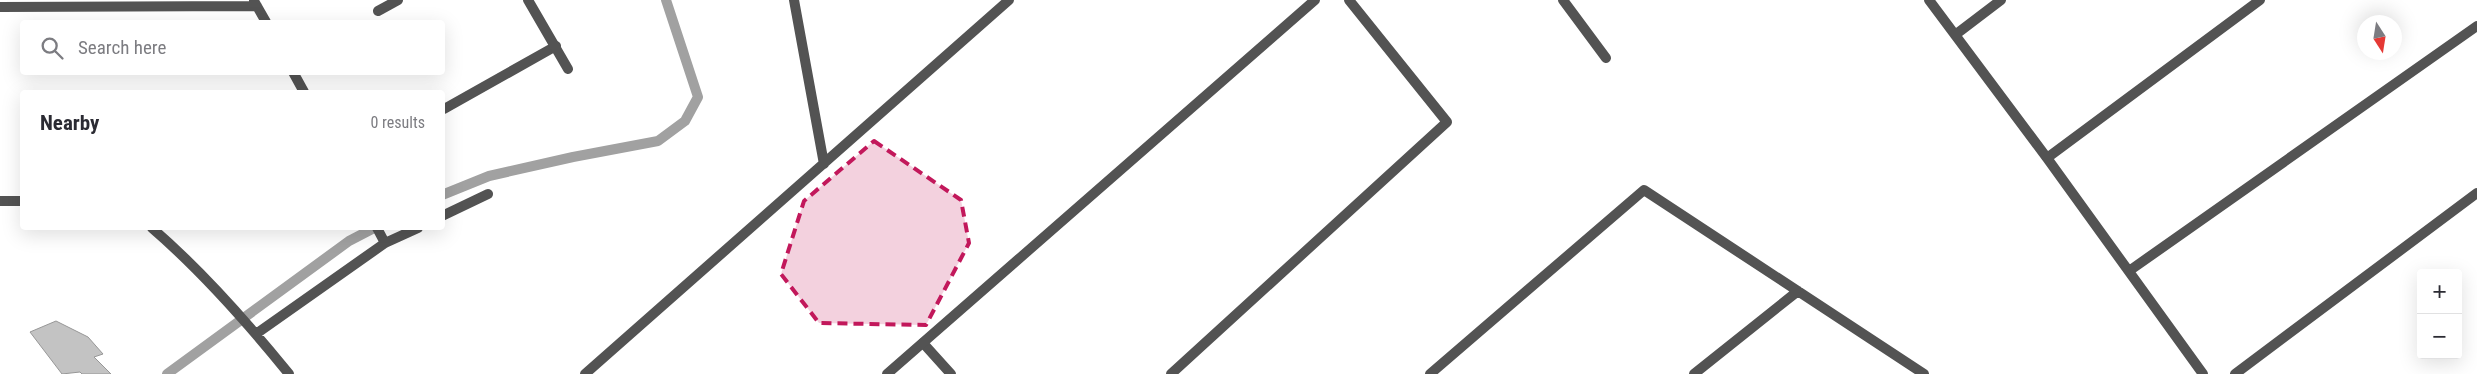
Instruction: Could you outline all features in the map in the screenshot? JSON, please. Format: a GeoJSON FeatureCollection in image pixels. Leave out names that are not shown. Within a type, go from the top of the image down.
{"type":"FeatureCollection","features":[{"type":"Feature","properties":{"kind":"street"},"geometry":{"type":"LineString","coordinates":[[378,11],[398,0]]}},
{"type":"Feature","properties":{"kind":"street"},"geometry":{"type":"LineString","coordinates":[[528,0],[568,69]]}},
{"type":"Feature","properties":{"kind":"street"},"geometry":{"type":"LineString","coordinates":[[794,0],[824,164]]}},
{"type":"Feature","properties":{"kind":"street"},"geometry":{"type":"LineString","coordinates":[[585,374],[1009,0]]}},
{"type":"Feature","properties":{"kind":"street"},"geometry":{"type":"LineString","coordinates":[[887,374],[1315,0]]}},
{"type":"Feature","properties":{"kind":"street"},"geometry":{"type":"LineString","coordinates":[[1171,374],[1448,122],[1349,0]]}},
{"type":"Feature","properties":{"kind":"street"},"geometry":{"type":"LineString","coordinates":[[1563,0],[1606,58]]}},
{"type":"Feature","properties":{"kind":"street"},"geometry":{"type":"LineString","coordinates":[[1928,0],[2048,158],[2203,374]]}},
{"type":"Feature","properties":{"kind":"street"},"geometry":{"type":"LineString","coordinates":[[1955,35],[2001,0]]}},
{"type":"Feature","properties":{"kind":"street"},"geometry":{"type":"LineString","coordinates":[[2048,158],[2260,0]]}},
{"type":"Feature","properties":{"kind":"street"},"geometry":{"type":"LineString","coordinates":[[0,7],[255,3],[265,20]]}},
{"type":"Feature","properties":{"kind":"street"},"geometry":{"type":"LineString","coordinates":[[2129,271],[2477,26]]}},
{"type":"Feature","properties":{"kind":"street"},"geometry":{"type":"LineString","coordinates":[[445,108],[556,46]]}},
{"type":"Feature","properties":{"kind":"street"},"geometry":{"type":"LineString","coordinates":[[295,75],[303,90]]}},
{"type":"Feature","properties":{"kind":"street"},"geometry":{"type":"LineString","coordinates":[[1430,374],[1644,190],[1924,374]]}},
{"type":"Feature","properties":{"kind":"street"},"geometry":{"type":"LineString","coordinates":[[2235,374],[2477,193]]}},
{"type":"Feature","properties":{"kind":"street"},"geometry":{"type":"LineString","coordinates":[[445,215],[488,194]]}},
{"type":"Feature","properties":{"kind":"street"},"geometry":{"type":"LineString","coordinates":[[0,201],[20,201]]}},
{"type":"Feature","properties":{"kind":"street"},"geometry":{"type":"LineString","coordinates":[[154,230],[186,257],[256,334],[289,374]]}},
{"type":"Feature","properties":{"kind":"street"},"geometry":{"type":"LineString","coordinates":[[378,230],[385,243]]}},
{"type":"Feature","properties":{"kind":"street"},"geometry":{"type":"LineString","coordinates":[[256,334],[385,243],[414,230]]}},
{"type":"Feature","properties":{"kind":"street"},"geometry":{"type":"LineString","coordinates":[[1694,374],[1798,291]]}},
{"type":"Feature","properties":{"kind":"street"},"geometry":{"type":"LineString","coordinates":[[923,343],[951,374]]}},
{"type":"Feature","properties":{"kind":"highlighted area"},"geometry":{"type":"Polygon","coordinates":[[[874,141],[961,200],[969,243],[926,325],[819,323],[781,274],[804,201],[874,141]]]}},
{"type":"Feature","properties":{"kind":"building"},"geometry":{"type":"Polygon","coordinates":[[[56,321],[88,337],[103,354],[94,357],[111,374],[82,374],[80,372],[62,374],[30,332],[56,321]]]}},
{"type":"Feature","properties":{"kind":"waterway"},"geometry":{"type":"LineString","coordinates":[[445,194],[489,176],[573,157],[658,141],[685,121],[698,97],[666,0]]}},
{"type":"Feature","properties":{"kind":"waterway"},"geometry":{"type":"LineString","coordinates":[[167,374],[349,241],[370,230]]}}]}
